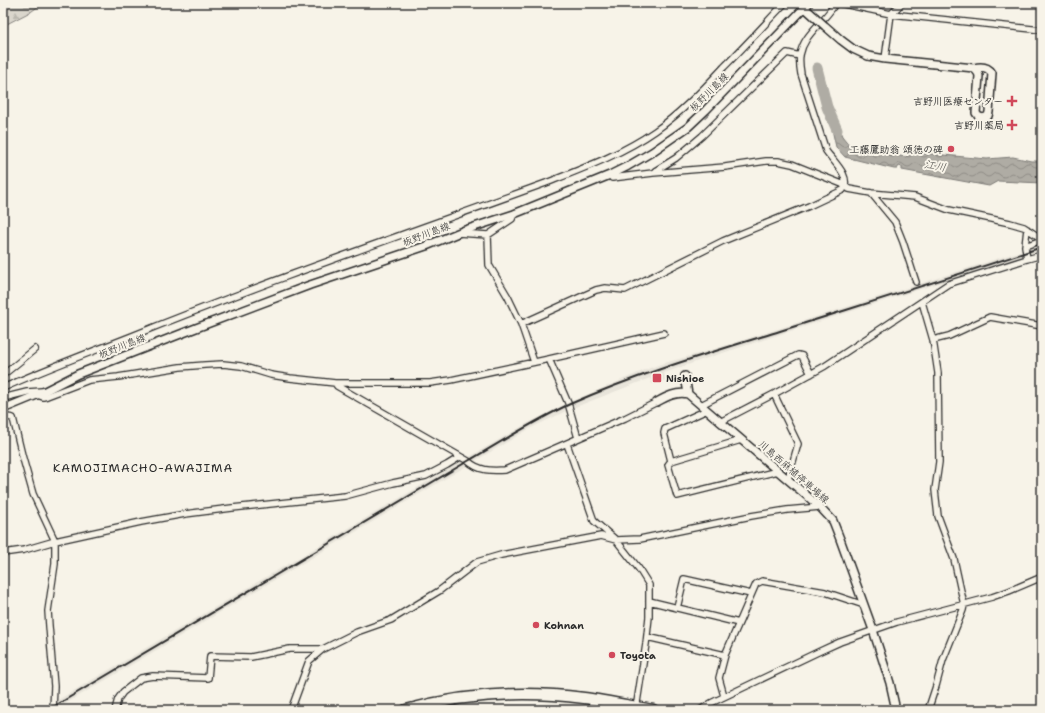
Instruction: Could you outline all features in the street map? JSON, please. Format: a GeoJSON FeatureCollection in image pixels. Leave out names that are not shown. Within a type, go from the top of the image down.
{"type":"FeatureCollection","features":[{"type":"Feature","properties":{"kind":"highway"},"geometry":{"type":"LineString","coordinates":[[406,710],[439,702],[470,697],[529,694],[583,698],[653,710]]}},
{"type":"Feature","properties":{"kind":"main road"},"geometry":{"type":"LineString","coordinates":[[807,5],[815,18],[840,40],[860,53],[868,56],[974,68],[987,68],[992,73],[989,112],[988,116],[984,118],[979,117],[976,113],[979,76],[974,68]]}},
{"type":"Feature","properties":{"kind":"main road","name":"板野川島線"},"geometry":{"type":"LineString","coordinates":[[3,409],[78,374],[196,328],[310,285],[426,246],[458,233],[514,214],[610,175],[628,166],[652,152],[688,127],[807,5]]}},
{"type":"Feature","properties":{"kind":"main road"},"geometry":{"type":"LineString","coordinates":[[656,402],[669,396],[683,393],[688,394],[686,376]]}},
{"type":"Feature","properties":{"kind":"main road","name":"川島西麻植停車場線"},"geometry":{"type":"LineString","coordinates":[[688,394],[820,507],[833,521],[873,630],[890,683],[896,710]]}},
{"type":"Feature","properties":{"kind":"street"},"geometry":{"type":"LineString","coordinates":[[3,388],[181,316],[546,183],[608,158],[655,130],[679,112],[699,94],[785,3]]}},
{"type":"Feature","properties":{"kind":"street"},"geometry":{"type":"LineString","coordinates":[[846,187],[845,177],[842,171],[830,158],[824,146],[801,74],[800,56],[807,38],[837,3],[891,14],[1042,30]]}},
{"type":"Feature","properties":{"kind":"street"},"geometry":{"type":"LineString","coordinates":[[885,59],[891,14],[902,3]]}},
{"type":"Feature","properties":{"kind":"street"},"geometry":{"type":"LineString","coordinates":[[653,173],[676,158],[702,136],[787,53],[800,56]]}},
{"type":"Feature","properties":{"kind":"street"},"geometry":{"type":"LineString","coordinates":[[610,175],[612,178],[766,160],[778,161],[792,164],[842,184],[849,189],[871,193],[915,197],[949,210],[1024,227],[1042,240]]}},
{"type":"Feature","properties":{"kind":"street"},"geometry":{"type":"LineString","coordinates":[[520,324],[596,290],[605,288],[626,290],[723,241],[809,206],[843,190],[846,187]]}},
{"type":"Feature","properties":{"kind":"street"},"geometry":{"type":"LineString","coordinates":[[871,193],[895,222],[916,282]]}},
{"type":"Feature","properties":{"kind":"street"},"geometry":{"type":"LineString","coordinates":[[458,233],[488,235],[512,219],[514,214]]}},
{"type":"Feature","properties":{"kind":"street"},"geometry":{"type":"LineString","coordinates":[[1026,229],[1027,259]]}},
{"type":"Feature","properties":{"kind":"street"},"geometry":{"type":"LineString","coordinates":[[488,235],[489,265],[508,297],[534,362]]}},
{"type":"Feature","properties":{"kind":"street"},"geometry":{"type":"LineString","coordinates":[[1026,246],[1042,240]]}},
{"type":"Feature","properties":{"kind":"street"},"geometry":{"type":"LineString","coordinates":[[720,422],[811,374],[843,355],[948,284],[1042,255]]}},
{"type":"Feature","properties":{"kind":"street"},"geometry":{"type":"LineString","coordinates":[[922,302],[933,340],[938,373],[939,462],[935,490],[937,510],[954,559],[964,605],[943,660],[928,710]]}},
{"type":"Feature","properties":{"kind":"street"},"geometry":{"type":"LineString","coordinates":[[933,340],[949,336],[990,316],[1042,326]]}},
{"type":"Feature","properties":{"kind":"street"},"geometry":{"type":"LineString","coordinates":[[3,398],[27,392],[40,393],[43,397],[94,380],[180,367],[223,364],[241,366],[271,375],[335,383],[430,383],[451,380],[664,333]]}},
{"type":"Feature","properties":{"kind":"street"},"geometry":{"type":"LineString","coordinates":[[3,375],[35,349]]}},
{"type":"Feature","properties":{"kind":"street"},"geometry":{"type":"LineString","coordinates":[[701,405],[798,355],[802,356],[811,374]]}},
{"type":"Feature","properties":{"kind":"street"},"geometry":{"type":"LineString","coordinates":[[549,359],[568,402],[578,438]]}},
{"type":"Feature","properties":{"kind":"street"},"geometry":{"type":"LineString","coordinates":[[335,383],[336,386],[480,469],[493,470],[505,470],[625,418],[656,402]]}},
{"type":"Feature","properties":{"kind":"street"},"geometry":{"type":"LineString","coordinates":[[774,394],[798,444],[788,479]]}},
{"type":"Feature","properties":{"kind":"street"},"geometry":{"type":"LineString","coordinates":[[707,410],[665,429],[664,433],[671,461],[668,465],[677,496],[778,471]]}},
{"type":"Feature","properties":{"kind":"street"},"geometry":{"type":"LineString","coordinates":[[3,419],[13,418],[31,488],[55,541],[55,564],[48,611],[54,686],[53,710]]}},
{"type":"Feature","properties":{"kind":"street"},"geometry":{"type":"LineString","coordinates":[[671,461],[741,440]]}},
{"type":"Feature","properties":{"kind":"street"},"geometry":{"type":"LineString","coordinates":[[567,444],[594,521],[616,540],[639,569],[649,585],[649,617],[647,637],[636,708]]}},
{"type":"Feature","properties":{"kind":"street"},"geometry":{"type":"LineString","coordinates":[[3,553],[24,550],[55,541],[185,514],[345,496],[426,476],[460,457]]}},
{"type":"Feature","properties":{"kind":"street"},"geometry":{"type":"LineString","coordinates":[[291,710],[309,661],[324,649],[357,632],[391,620],[439,591],[477,562],[508,554],[601,536],[616,540],[640,539],[751,516],[787,510],[820,507]]}},
{"type":"Feature","properties":{"kind":"street"},"geometry":{"type":"LineString","coordinates":[[700,710],[724,696],[818,652],[873,630],[1009,591],[1042,577]]}},
{"type":"Feature","properties":{"kind":"street"},"geometry":{"type":"LineString","coordinates":[[677,608],[684,579],[751,594]]}},
{"type":"Feature","properties":{"kind":"street"},"geometry":{"type":"LineString","coordinates":[[724,696],[719,678],[725,655],[756,584],[762,581],[825,592],[864,605]]}},
{"type":"Feature","properties":{"kind":"street"},"geometry":{"type":"LineString","coordinates":[[648,601],[739,623]]}},
{"type":"Feature","properties":{"kind":"street"},"geometry":{"type":"LineString","coordinates":[[647,637],[725,655]]}},
{"type":"Feature","properties":{"kind":"street"},"geometry":{"type":"LineString","coordinates":[[115,710],[118,699],[123,692],[142,678],[153,676],[208,678],[210,656],[251,657],[290,649],[324,649]]}},
{"type":"Feature","properties":{"kind":"shaded area"},"geometry":{"type":"Polygon","coordinates":[[[1042,244],[1042,250],[710,357],[664,373],[666,380],[652,384],[650,378],[570,409],[529,429],[55,710],[41,710],[464,460],[526,424],[568,403],[661,364],[708,351],[1042,244]]]}},
{"type":"Feature","properties":{"kind":"green space"},"geometry":{"type":"Polygon","coordinates":[[[3,3],[43,3],[32,11],[3,26],[3,3]]]}},
{"type":"Feature","properties":{"kind":"water"},"geometry":{"type":"Polygon","coordinates":[[[833,115],[842,136],[850,146],[906,157],[910,152],[987,159],[1013,157],[1031,161],[1042,161],[1042,183],[998,181],[989,186],[902,170],[902,167],[899,166],[897,169],[894,169],[845,157],[836,147],[829,116],[833,115]]]}},
{"type":"Feature","properties":{"kind":"waterway","name":"江川"},"geometry":{"type":"LineString","coordinates":[[817,68],[827,107],[837,130]]}},
{"type":"Feature","properties":{"kind":"railway"},"geometry":{"type":"LineString","coordinates":[[48,710],[518,431],[570,404],[674,364],[1042,247]]}},
{"type":"Feature","properties":{"kind":"place","name":"吉野川医療センター"},"geometry":{"type":"Point","coordinates":[1012,101]}},
{"type":"Feature","properties":{"kind":"place","name":"吉野川薬局"},"geometry":{"type":"Point","coordinates":[1012,125]}},
{"type":"Feature","properties":{"kind":"place","name":"工藤鷹助翁 頌徳の碑"},"geometry":{"type":"Point","coordinates":[951,149]}},
{"type":"Feature","properties":{"kind":"place","name":"Nishioe"},"geometry":{"type":"Point","coordinates":[657,378]}},
{"type":"Feature","properties":{"kind":"place","name":"Kohnan"},"geometry":{"type":"Point","coordinates":[536,625]}},
{"type":"Feature","properties":{"kind":"place","name":"Toyota"},"geometry":{"type":"Point","coordinates":[612,655]}},
{"type":"Feature","properties":{"kind":"district","name":"KAMOJIMACHO-AWAJIMA"},"geometry":{"type":"Point","coordinates":[143,468]}}]}
